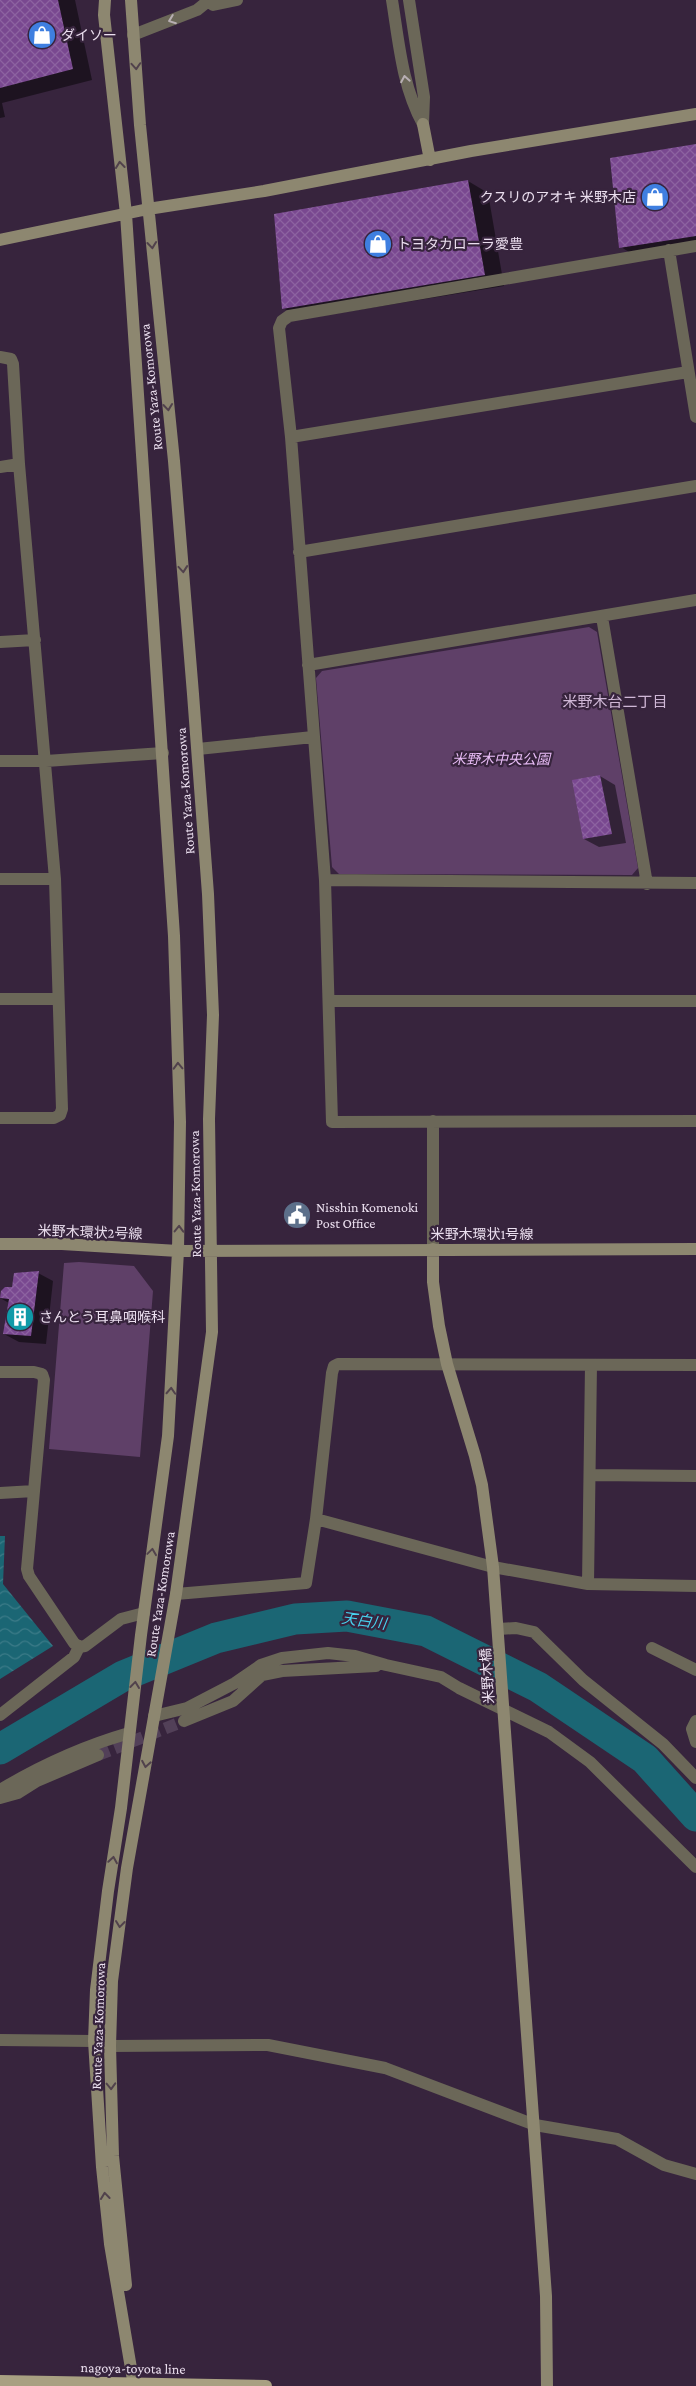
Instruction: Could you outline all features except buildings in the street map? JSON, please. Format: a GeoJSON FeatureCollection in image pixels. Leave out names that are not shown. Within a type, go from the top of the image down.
{"type":"FeatureCollection","features":[{"type":"Feature","properties":{"kind":"main road","name":"Route Yaza-Komorowa"},"geometry":{"type":"LineString","coordinates":[[105,0],[104,15],[126,214],[163,752],[175,956],[180,1122],[178,1251],[168,1436],[99,1970],[94,2041],[102,2167],[110,2244],[133,2384]]}},
{"type":"Feature","properties":{"kind":"main road","name":"Route Yaza-Komorowa"},"geometry":{"type":"LineString","coordinates":[[131,0],[148,209],[173,451],[198,749],[213,1015],[209,1120],[212,1332],[176,1594],[127,1868],[112,1981],[110,2046],[113,2156],[120,2240],[132,2330],[133,2384]]}},
{"type":"Feature","properties":{"kind":"main road"},"geometry":{"type":"LineString","coordinates":[[0,240],[148,209],[264,191],[696,114]]}},
{"type":"Feature","properties":{"kind":"main road"},"geometry":{"type":"LineString","coordinates":[[423,124],[430,160]]}},
{"type":"Feature","properties":{"kind":"main road","name":"米野木環状2号線"},"geometry":{"type":"LineString","coordinates":[[0,1244],[62,1244],[178,1251]]}},
{"type":"Feature","properties":{"kind":"main road","name":"米野木橋"},"geometry":{"type":"LineString","coordinates":[[433,1249],[433,1282],[446,1364],[476,1456],[485,1504],[493,1567],[535,2125],[546,2296],[548,2386]]}},
{"type":"Feature","properties":{"kind":"main road","name":"米野木環状1号線"},"geometry":{"type":"LineString","coordinates":[[178,1251],[696,1249]]}},
{"type":"Feature","properties":{"kind":"main road","name":"nagoya-toyota line"},"geometry":{"type":"LineString","coordinates":[[0,2381],[266,2386]]}},
{"type":"Feature","properties":{"kind":"street"},"geometry":{"type":"LineString","coordinates":[[133,35],[198,10],[207,1],[213,5],[237,0]]}},
{"type":"Feature","properties":{"kind":"street"},"geometry":{"type":"LineString","coordinates":[[392,0],[406,85],[411,102],[423,124]]}},
{"type":"Feature","properties":{"kind":"street"},"geometry":{"type":"LineString","coordinates":[[409,0],[424,97],[423,124]]}},
{"type":"Feature","properties":{"kind":"street"},"geometry":{"type":"LineString","coordinates":[[696,246],[289,316],[279,328],[291,437],[325,880],[332,1122],[433,1120],[696,1121]]}},
{"type":"Feature","properties":{"kind":"street"},"geometry":{"type":"LineString","coordinates":[[669,250],[696,417]]}},
{"type":"Feature","properties":{"kind":"street"},"geometry":{"type":"LineString","coordinates":[[0,357],[7,356],[13,364],[19,464],[46,761],[55,879],[62,1109],[60,1115],[54,1118],[0,1118]]}},
{"type":"Feature","properties":{"kind":"street"},"geometry":{"type":"LineString","coordinates":[[291,437],[688,372]]}},
{"type":"Feature","properties":{"kind":"street"},"geometry":{"type":"LineString","coordinates":[[0,467],[19,464]]}},
{"type":"Feature","properties":{"kind":"street"},"geometry":{"type":"LineString","coordinates":[[299,552],[696,486]]}},
{"type":"Feature","properties":{"kind":"street"},"geometry":{"type":"LineString","coordinates":[[308,666],[696,600]]}},
{"type":"Feature","properties":{"kind":"street"},"geometry":{"type":"LineString","coordinates":[[602,617],[647,884]]}},
{"type":"Feature","properties":{"kind":"street"},"geometry":{"type":"LineString","coordinates":[[0,642],[35,640]]}},
{"type":"Feature","properties":{"kind":"street"},"geometry":{"type":"LineString","coordinates":[[198,749],[313,737]]}},
{"type":"Feature","properties":{"kind":"street"},"geometry":{"type":"LineString","coordinates":[[0,761],[46,761],[163,752]]}},
{"type":"Feature","properties":{"kind":"street"},"geometry":{"type":"LineString","coordinates":[[0,879],[55,879]]}},
{"type":"Feature","properties":{"kind":"street"},"geometry":{"type":"LineString","coordinates":[[325,880],[696,883]]}},
{"type":"Feature","properties":{"kind":"street"},"geometry":{"type":"LineString","coordinates":[[0,999],[58,998]]}},
{"type":"Feature","properties":{"kind":"street"},"geometry":{"type":"LineString","coordinates":[[329,1001],[696,1001]]}},
{"type":"Feature","properties":{"kind":"street"},"geometry":{"type":"LineString","coordinates":[[433,1120],[433,1249]]}},
{"type":"Feature","properties":{"kind":"street"},"geometry":{"type":"LineString","coordinates":[[176,1594],[306,1583],[316,1519],[334,1366],[338,1364],[696,1365]]}},
{"type":"Feature","properties":{"kind":"street"},"geometry":{"type":"LineString","coordinates":[[588,1584],[591,1476],[591,1365]]}},
{"type":"Feature","properties":{"kind":"street"},"geometry":{"type":"LineString","coordinates":[[0,1372],[34,1372],[42,1374],[44,1380],[27,1569],[29,1576],[74,1643],[79,1647],[85,1646],[121,1619],[144,1613]]}},
{"type":"Feature","properties":{"kind":"street"},"geometry":{"type":"LineString","coordinates":[[591,1476],[696,1476]]}},
{"type":"Feature","properties":{"kind":"street"},"geometry":{"type":"LineString","coordinates":[[0,1493],[34,1490]]}},
{"type":"Feature","properties":{"kind":"street"},"geometry":{"type":"LineString","coordinates":[[316,1519],[493,1567],[588,1584],[696,1586]]}},
{"type":"Feature","properties":{"kind":"street"},"geometry":{"type":"LineString","coordinates":[[499,1633],[516,1628],[534,1632],[583,1680],[663,1744],[696,1778]]}},
{"type":"Feature","properties":{"kind":"street"},"geometry":{"type":"LineString","coordinates":[[0,1715],[74,1657],[79,1647]]}},
{"type":"Feature","properties":{"kind":"street"},"geometry":{"type":"LineString","coordinates":[[652,1648],[696,1670]]}},
{"type":"Feature","properties":{"kind":"street"},"geometry":{"type":"LineString","coordinates":[[155,1711],[187,1708],[235,1683],[261,1665],[282,1658],[328,1653],[355,1656],[442,1677],[505,1712],[548,1732],[590,1762],[696,1866]]}},
{"type":"Feature","properties":{"kind":"street"},"geometry":{"type":"LineString","coordinates":[[184,1722],[233,1701],[262,1675],[282,1671],[386,1665]]}},
{"type":"Feature","properties":{"kind":"street"},"geometry":{"type":"LineString","coordinates":[[696,1722],[692,1729],[696,1742]]}},
{"type":"Feature","properties":{"kind":"street"},"geometry":{"type":"LineString","coordinates":[[0,1790],[52,1762],[101,1741],[130,1733]]}},
{"type":"Feature","properties":{"kind":"street"},"geometry":{"type":"LineString","coordinates":[[0,1798],[18,1793],[37,1781],[98,1755]]}},
{"type":"Feature","properties":{"kind":"street"},"geometry":{"type":"LineString","coordinates":[[0,2040],[94,2041]]}},
{"type":"Feature","properties":{"kind":"street"},"geometry":{"type":"LineString","coordinates":[[110,2046],[268,2045],[385,2068],[535,2125],[617,2139],[664,2165],[696,2174]]}},
{"type":"Feature","properties":{"kind":"green space","name":"米野木中央公園"},"geometry":{"type":"Polygon","coordinates":[[[589,627],[597,632],[638,868],[632,875],[339,874],[332,867],[316,678],[322,671],[589,627]]]}},
{"type":"Feature","properties":{"kind":"green space"},"geometry":{"type":"Polygon","coordinates":[[[79,1262],[134,1266],[153,1291],[140,1457],[49,1449],[64,1263],[79,1262]]]}},
{"type":"Feature","properties":{"kind":"water"},"geometry":{"type":"Polygon","coordinates":[[[0,1536],[5,1536],[3,1584],[53,1646],[0,1679],[0,1536]]]}},
{"type":"Feature","properties":{"kind":"waterway","name":"天白川"},"geometry":{"type":"LineString","coordinates":[[0,1749],[123,1676],[216,1638],[295,1619],[347,1616],[426,1631],[538,1687],[645,1759],[696,1816]]}},
{"type":"Feature","properties":{"kind":"tunnel"},"geometry":{"type":"LineString","coordinates":[[98,1755],[184,1721]]}},
{"type":"Feature","properties":{"kind":"place","name":"ダイソー"},"geometry":{"type":"Point","coordinates":[42,35]}},
{"type":"Feature","properties":{"kind":"place","name":"クスリのアオキ 米野木店"},"geometry":{"type":"Point","coordinates":[655,197]}},
{"type":"Feature","properties":{"kind":"place","name":"トヨタカローラ愛豊"},"geometry":{"type":"Point","coordinates":[378,244]}},
{"type":"Feature","properties":{"kind":"place","name":"Nisshin Komenoki Post Office"},"geometry":{"type":"Point","coordinates":[297,1215]}},
{"type":"Feature","properties":{"kind":"place","name":"さんとう耳鼻咽喉科"},"geometry":{"type":"Point","coordinates":[20,1317]}},
{"type":"Feature","properties":{"kind":"district","name":"米野木台二丁目"},"geometry":{"type":"Point","coordinates":[615,702]}}]}
